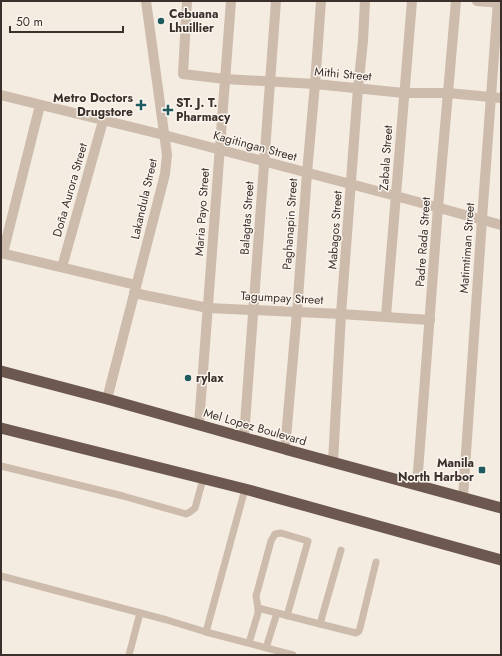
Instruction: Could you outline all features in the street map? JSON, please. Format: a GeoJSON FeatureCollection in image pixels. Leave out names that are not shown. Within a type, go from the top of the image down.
{"type":"FeatureCollection","features":[{"type":"Feature","properties":{"kind":"highway","name":"Mel Lopez Boulevard"},"geometry":{"type":"LineString","coordinates":[[1,371],[199,424],[501,508]]}},
{"type":"Feature","properties":{"kind":"highway"},"geometry":{"type":"LineString","coordinates":[[1,428],[245,489],[501,560]]}},
{"type":"Feature","properties":{"kind":"street","name":"Lakandula Street"},"geometry":{"type":"LineString","coordinates":[[107,399],[165,174],[167,155],[146,1]]}},
{"type":"Feature","properties":{"kind":"street","name":"Mithi Street"},"geometry":{"type":"LineString","coordinates":[[187,1],[183,74],[225,79],[315,84],[404,93],[448,93],[496,98]]}},
{"type":"Feature","properties":{"kind":"street","name":"Maria Payo Street"},"geometry":{"type":"LineString","coordinates":[[199,424],[231,1]]}},
{"type":"Feature","properties":{"kind":"street","name":"Balagtas Street"},"geometry":{"type":"LineString","coordinates":[[244,437],[276,1]]}},
{"type":"Feature","properties":{"kind":"street","name":"Paghanapin Street"},"geometry":{"type":"LineString","coordinates":[[285,448],[321,1]]}},
{"type":"Feature","properties":{"kind":"street","name":"Mabagos Street"},"geometry":{"type":"LineString","coordinates":[[333,462],[341,314],[366,1]]}},
{"type":"Feature","properties":{"kind":"street","name":"Zabala Street"},"geometry":{"type":"LineString","coordinates":[[386,316],[412,1]]}},
{"type":"Feature","properties":{"kind":"street","name":"Padre Rada Street"},"geometry":{"type":"LineString","coordinates":[[417,485],[438,207],[456,1]]}},
{"type":"Feature","properties":{"kind":"street"},"geometry":{"type":"LineString","coordinates":[[477,1],[499,2]]}},
{"type":"Feature","properties":{"kind":"street","name":"Matimtiman Street"},"geometry":{"type":"LineString","coordinates":[[463,497],[482,219],[496,98],[499,2]]}},
{"type":"Feature","properties":{"kind":"street","name":"Kagitingan Street"},"geometry":{"type":"LineString","coordinates":[[1,95],[351,184],[501,225]]}},
{"type":"Feature","properties":{"kind":"street"},"geometry":{"type":"LineString","coordinates":[[2,253],[40,105]]}},
{"type":"Feature","properties":{"kind":"street","name":"Doña Aurora Street"},"geometry":{"type":"LineString","coordinates":[[62,267],[103,121]]}},
{"type":"Feature","properties":{"kind":"street","name":"Tagumpay Street"},"geometry":{"type":"LineString","coordinates":[[2,253],[62,267],[135,289],[208,308],[386,316],[430,320]]}},
{"type":"Feature","properties":{"kind":"lane"},"geometry":{"type":"LineString","coordinates":[[1,466],[123,496],[186,514],[195,508],[203,479]]}},
{"type":"Feature","properties":{"kind":"lane"},"geometry":{"type":"LineString","coordinates":[[206,632],[245,489]]}},
{"type":"Feature","properties":{"kind":"lane"},"geometry":{"type":"LineString","coordinates":[[249,643],[258,613],[256,596],[271,541],[275,534],[281,533],[308,541],[287,616]]}},
{"type":"Feature","properties":{"kind":"lane"},"geometry":{"type":"LineString","coordinates":[[320,624],[341,550]]}},
{"type":"Feature","properties":{"kind":"lane"},"geometry":{"type":"LineString","coordinates":[[258,608],[320,624],[356,632],[359,631],[376,562]]}},
{"type":"Feature","properties":{"kind":"lane"},"geometry":{"type":"LineString","coordinates":[[1,576],[293,655]]}},
{"type":"Feature","properties":{"kind":"lane"},"geometry":{"type":"LineString","coordinates":[[129,655],[140,613]]}},
{"type":"Feature","properties":{"kind":"lane"},"geometry":{"type":"LineString","coordinates":[[266,648],[277,613]]}},
{"type":"Feature","properties":{"kind":"place","name":"Cebuana Lhuillier"},"geometry":{"type":"Point","coordinates":[161,21]}},
{"type":"Feature","properties":{"kind":"place","name":"Metro Doctors Drugstore"},"geometry":{"type":"Point","coordinates":[141,105]}},
{"type":"Feature","properties":{"kind":"place","name":"ST. J. T. Pharmacy"},"geometry":{"type":"Point","coordinates":[168,110]}},
{"type":"Feature","properties":{"kind":"place","name":"rylax"},"geometry":{"type":"Point","coordinates":[188,378]}},
{"type":"Feature","properties":{"kind":"place","name":"Manila North Harbor"},"geometry":{"type":"Point","coordinates":[482,470]}}]}
